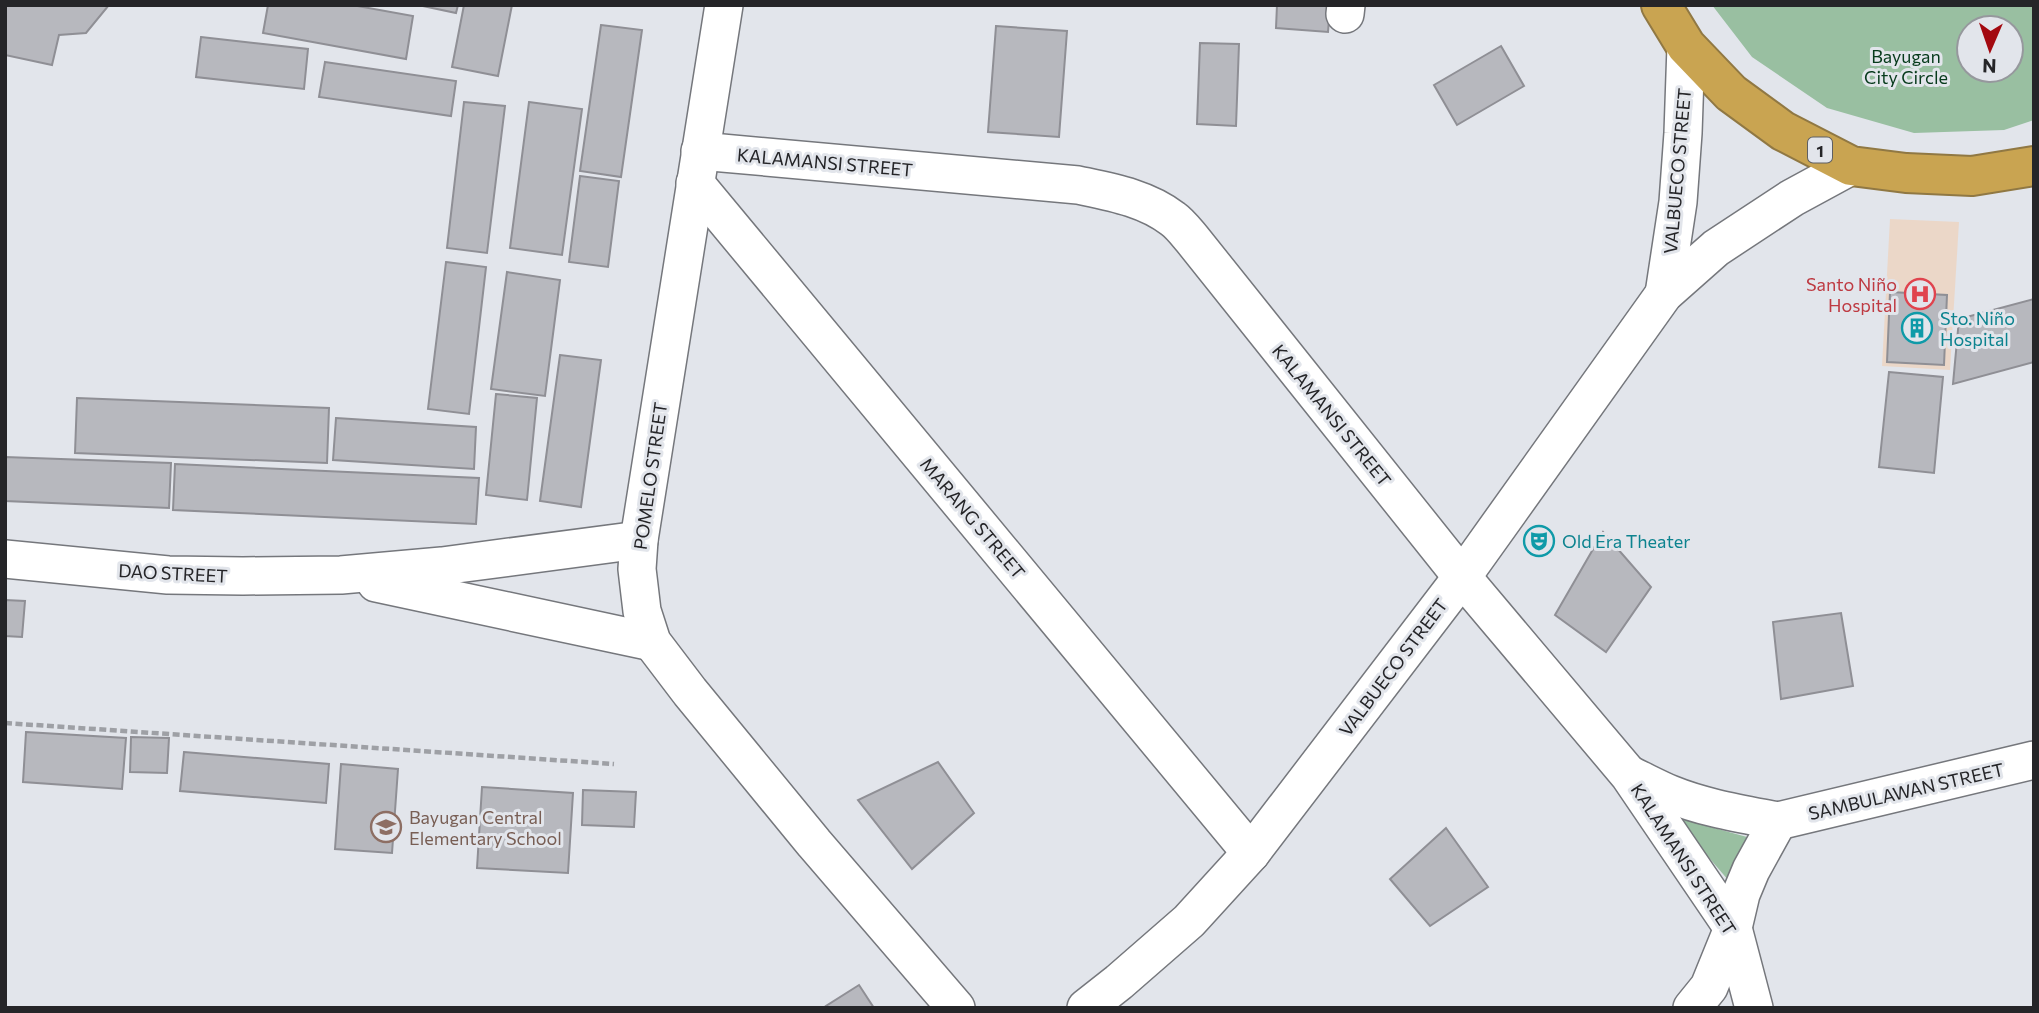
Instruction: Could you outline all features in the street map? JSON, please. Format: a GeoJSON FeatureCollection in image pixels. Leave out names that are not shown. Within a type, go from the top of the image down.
{"type":"FeatureCollection","features":[{"type":"Feature","properties":{"kind":"highway","name":"1"},"geometry":{"type":"LineString","coordinates":[[1661,5],[1686,46],[1731,93],[1783,131],[1851,166],[1906,173],[1972,176],[2034,166]]}},
{"type":"Feature","properties":{"kind":"street","name":"POMELO STREET"},"geometry":{"type":"LineString","coordinates":[[724,5],[639,540],[637,569],[642,611],[652,642],[690,692],[814,843],[956,1008]]}},
{"type":"Feature","properties":{"kind":"street","name":"VALBUECO STREET"},"geometry":{"type":"LineString","coordinates":[[1664,295],[1678,202],[1686,46]]}},
{"type":"Feature","properties":{"kind":"street","name":"VALBUECO STREET"},"geometry":{"type":"LineString","coordinates":[[1086,1008],[1189,921],[1251,853],[1462,577],[1664,295],[1716,248],[1792,198],[1851,166]]}},
{"type":"Feature","properties":{"kind":"street","name":"KALAMANSI STREET"},"geometry":{"type":"LineString","coordinates":[[697,167],[1078,185],[1147,203],[1173,219],[1192,239],[1462,577],[1629,775],[1733,928],[1754,1008]]}},
{"type":"Feature","properties":{"kind":"street","name":"MARANG STREET"},"geometry":{"type":"LineString","coordinates":[[697,167],[1251,853]]}},
{"type":"Feature","properties":{"kind":"street","name":"DAO STREET"},"geometry":{"type":"LineString","coordinates":[[5,559],[168,575],[341,575],[442,566],[639,540]]}},
{"type":"Feature","properties":{"kind":"street","name":"DAO STREET"},"geometry":{"type":"LineString","coordinates":[[341,575],[652,642]]}},
{"type":"Feature","properties":{"kind":"street","name":"SAMBULAWAN STREET"},"geometry":{"type":"LineString","coordinates":[[1629,775],[1700,804],[1778,821],[2034,760]]}},
{"type":"Feature","properties":{"kind":"street"},"geometry":{"type":"LineString","coordinates":[[1692,1008],[1709,987],[1733,928],[1741,894],[1778,821]]}},
{"type":"Feature","properties":{"kind":"path"},"geometry":{"type":"LineString","coordinates":[[5,723],[614,764]]}},
{"type":"Feature","properties":{"kind":"shaded area","name":"Santo Niño Hospital"},"geometry":{"type":"Polygon","coordinates":[[[1890,219],[1959,222],[1950,370],[1882,366],[1890,219]]]}},
{"type":"Feature","properties":{"kind":"green space","name":"Bayugan City Circle"},"geometry":{"type":"Polygon","coordinates":[[[1712,5],[2034,5],[2034,120],[2004,130],[1914,133],[1827,108],[1752,57],[1712,5]]]}},
{"type":"Feature","properties":{"kind":"green space"},"geometry":{"type":"Polygon","coordinates":[[[1674,817],[1747,837],[1729,881],[1674,817]]]}},
{"type":"Feature","properties":{"kind":"building"},"geometry":{"type":"Polygon","coordinates":[[[5,5],[109,5],[86,33],[59,35],[52,65],[5,55],[5,5]]]}},
{"type":"Feature","properties":{"kind":"building"},"geometry":{"type":"Polygon","coordinates":[[[268,5],[352,5],[413,16],[406,59],[263,33],[268,5]]]}},
{"type":"Feature","properties":{"kind":"building"},"geometry":{"type":"Polygon","coordinates":[[[418,5],[458,5],[456,13],[418,5]]]}},
{"type":"Feature","properties":{"kind":"building"},"geometry":{"type":"Polygon","coordinates":[[[464,5],[512,5],[498,76],[452,67],[464,5]]]}},
{"type":"Feature","properties":{"kind":"building"},"geometry":{"type":"Polygon","coordinates":[[[1277,5],[1330,5],[1328,32],[1276,28],[1277,5]]]}},
{"type":"Feature","properties":{"kind":"building"},"geometry":{"type":"Polygon","coordinates":[[[601,25],[642,30],[621,177],[580,171],[601,25]]]}},
{"type":"Feature","properties":{"kind":"building"},"geometry":{"type":"Polygon","coordinates":[[[996,26],[1067,31],[1059,137],[988,132],[996,26]]]}},
{"type":"Feature","properties":{"kind":"building"},"geometry":{"type":"Polygon","coordinates":[[[201,37],[308,49],[304,89],[196,77],[201,37]]]}},
{"type":"Feature","properties":{"kind":"building"},"geometry":{"type":"Polygon","coordinates":[[[1200,43],[1239,44],[1236,126],[1197,124],[1200,43]]]}},
{"type":"Feature","properties":{"kind":"building"},"geometry":{"type":"Polygon","coordinates":[[[1501,46],[1524,86],[1457,125],[1434,85],[1501,46]]]}},
{"type":"Feature","properties":{"kind":"building"},"geometry":{"type":"Polygon","coordinates":[[[325,62],[456,81],[451,116],[319,97],[325,62]]]}},
{"type":"Feature","properties":{"kind":"building"},"geometry":{"type":"Polygon","coordinates":[[[464,102],[505,106],[487,253],[447,248],[464,102]]]}},
{"type":"Feature","properties":{"kind":"building"},"geometry":{"type":"Polygon","coordinates":[[[529,102],[582,109],[562,255],[510,248],[529,102]]]}},
{"type":"Feature","properties":{"kind":"building"},"geometry":{"type":"Polygon","coordinates":[[[580,176],[619,181],[608,267],[569,262],[580,176]]]}},
{"type":"Feature","properties":{"kind":"building"},"geometry":{"type":"Polygon","coordinates":[[[446,262],[486,267],[469,414],[428,409],[446,262]]]}},
{"type":"Feature","properties":{"kind":"building"},"geometry":{"type":"Polygon","coordinates":[[[507,272],[560,280],[545,396],[491,389],[507,272]]]}},
{"type":"Feature","properties":{"kind":"building","name":"Sto. Niño Hospital"},"geometry":{"type":"Polygon","coordinates":[[[1890,292],[1947,295],[1944,365],[1887,362],[1890,292]]]}},
{"type":"Feature","properties":{"kind":"building"},"geometry":{"type":"Polygon","coordinates":[[[2034,299],[2034,362],[1953,384],[1959,319],[2034,299]]]}},
{"type":"Feature","properties":{"kind":"building"},"geometry":{"type":"Polygon","coordinates":[[[560,355],[601,360],[581,507],[540,501],[560,355]]]}},
{"type":"Feature","properties":{"kind":"building"},"geometry":{"type":"Polygon","coordinates":[[[1889,372],[1943,377],[1934,473],[1879,467],[1889,372]]]}},
{"type":"Feature","properties":{"kind":"building"},"geometry":{"type":"Polygon","coordinates":[[[496,394],[537,398],[527,500],[486,495],[496,394]]]}},
{"type":"Feature","properties":{"kind":"building"},"geometry":{"type":"Polygon","coordinates":[[[77,398],[329,408],[327,463],[75,453],[77,398]]]}},
{"type":"Feature","properties":{"kind":"building"},"geometry":{"type":"Polygon","coordinates":[[[336,418],[476,427],[474,469],[333,460],[336,418]]]}},
{"type":"Feature","properties":{"kind":"building"},"geometry":{"type":"Polygon","coordinates":[[[5,457],[171,463],[169,508],[5,501],[5,457]]]}},
{"type":"Feature","properties":{"kind":"building"},"geometry":{"type":"Polygon","coordinates":[[[175,464],[479,478],[476,524],[173,510],[175,464]]]}},
{"type":"Feature","properties":{"kind":"building"},"geometry":{"type":"Polygon","coordinates":[[[1603,532],[1651,587],[1606,652],[1555,615],[1603,532]]]}},
{"type":"Feature","properties":{"kind":"building"},"geometry":{"type":"Polygon","coordinates":[[[5,600],[25,601],[22,637],[5,636],[5,600]]]}},
{"type":"Feature","properties":{"kind":"building"},"geometry":{"type":"Polygon","coordinates":[[[1841,613],[1853,686],[1781,699],[1773,622],[1841,613]]]}},
{"type":"Feature","properties":{"kind":"building"},"geometry":{"type":"Polygon","coordinates":[[[26,732],[126,738],[122,789],[23,782],[26,732]]]}},
{"type":"Feature","properties":{"kind":"building"},"geometry":{"type":"Polygon","coordinates":[[[131,737],[169,738],[167,773],[130,772],[131,737]]]}},
{"type":"Feature","properties":{"kind":"building"},"geometry":{"type":"Polygon","coordinates":[[[184,752],[329,764],[326,803],[180,791],[184,752]]]}},
{"type":"Feature","properties":{"kind":"building"},"geometry":{"type":"Polygon","coordinates":[[[938,762],[974,813],[912,869],[858,800],[938,762]]]}},
{"type":"Feature","properties":{"kind":"building"},"geometry":{"type":"Polygon","coordinates":[[[341,764],[398,769],[392,853],[335,849],[341,764]]]}},
{"type":"Feature","properties":{"kind":"building"},"geometry":{"type":"Polygon","coordinates":[[[482,787],[573,793],[568,873],[477,868],[482,787]]]}},
{"type":"Feature","properties":{"kind":"building"},"geometry":{"type":"Polygon","coordinates":[[[583,790],[636,792],[634,827],[582,825],[583,790]]]}},
{"type":"Feature","properties":{"kind":"building"},"geometry":{"type":"Polygon","coordinates":[[[1446,828],[1488,887],[1430,926],[1390,879],[1446,828]]]}},
{"type":"Feature","properties":{"kind":"building"},"geometry":{"type":"Polygon","coordinates":[[[859,985],[874,1008],[826,1006],[859,985]]]}},
{"type":"Feature","properties":{"kind":"place","name":"Santo Niño Hospital"},"geometry":{"type":"Point","coordinates":[1920,294]}},
{"type":"Feature","properties":{"kind":"place","name":"Sto. Niño Hospital"},"geometry":{"type":"Point","coordinates":[1917,328]}},
{"type":"Feature","properties":{"kind":"place","name":"Old Era Theater"},"geometry":{"type":"Point","coordinates":[1539,541]}},
{"type":"Feature","properties":{"kind":"place","name":"Bayugan Central Elementary School"},"geometry":{"type":"Point","coordinates":[386,827]}}]}
